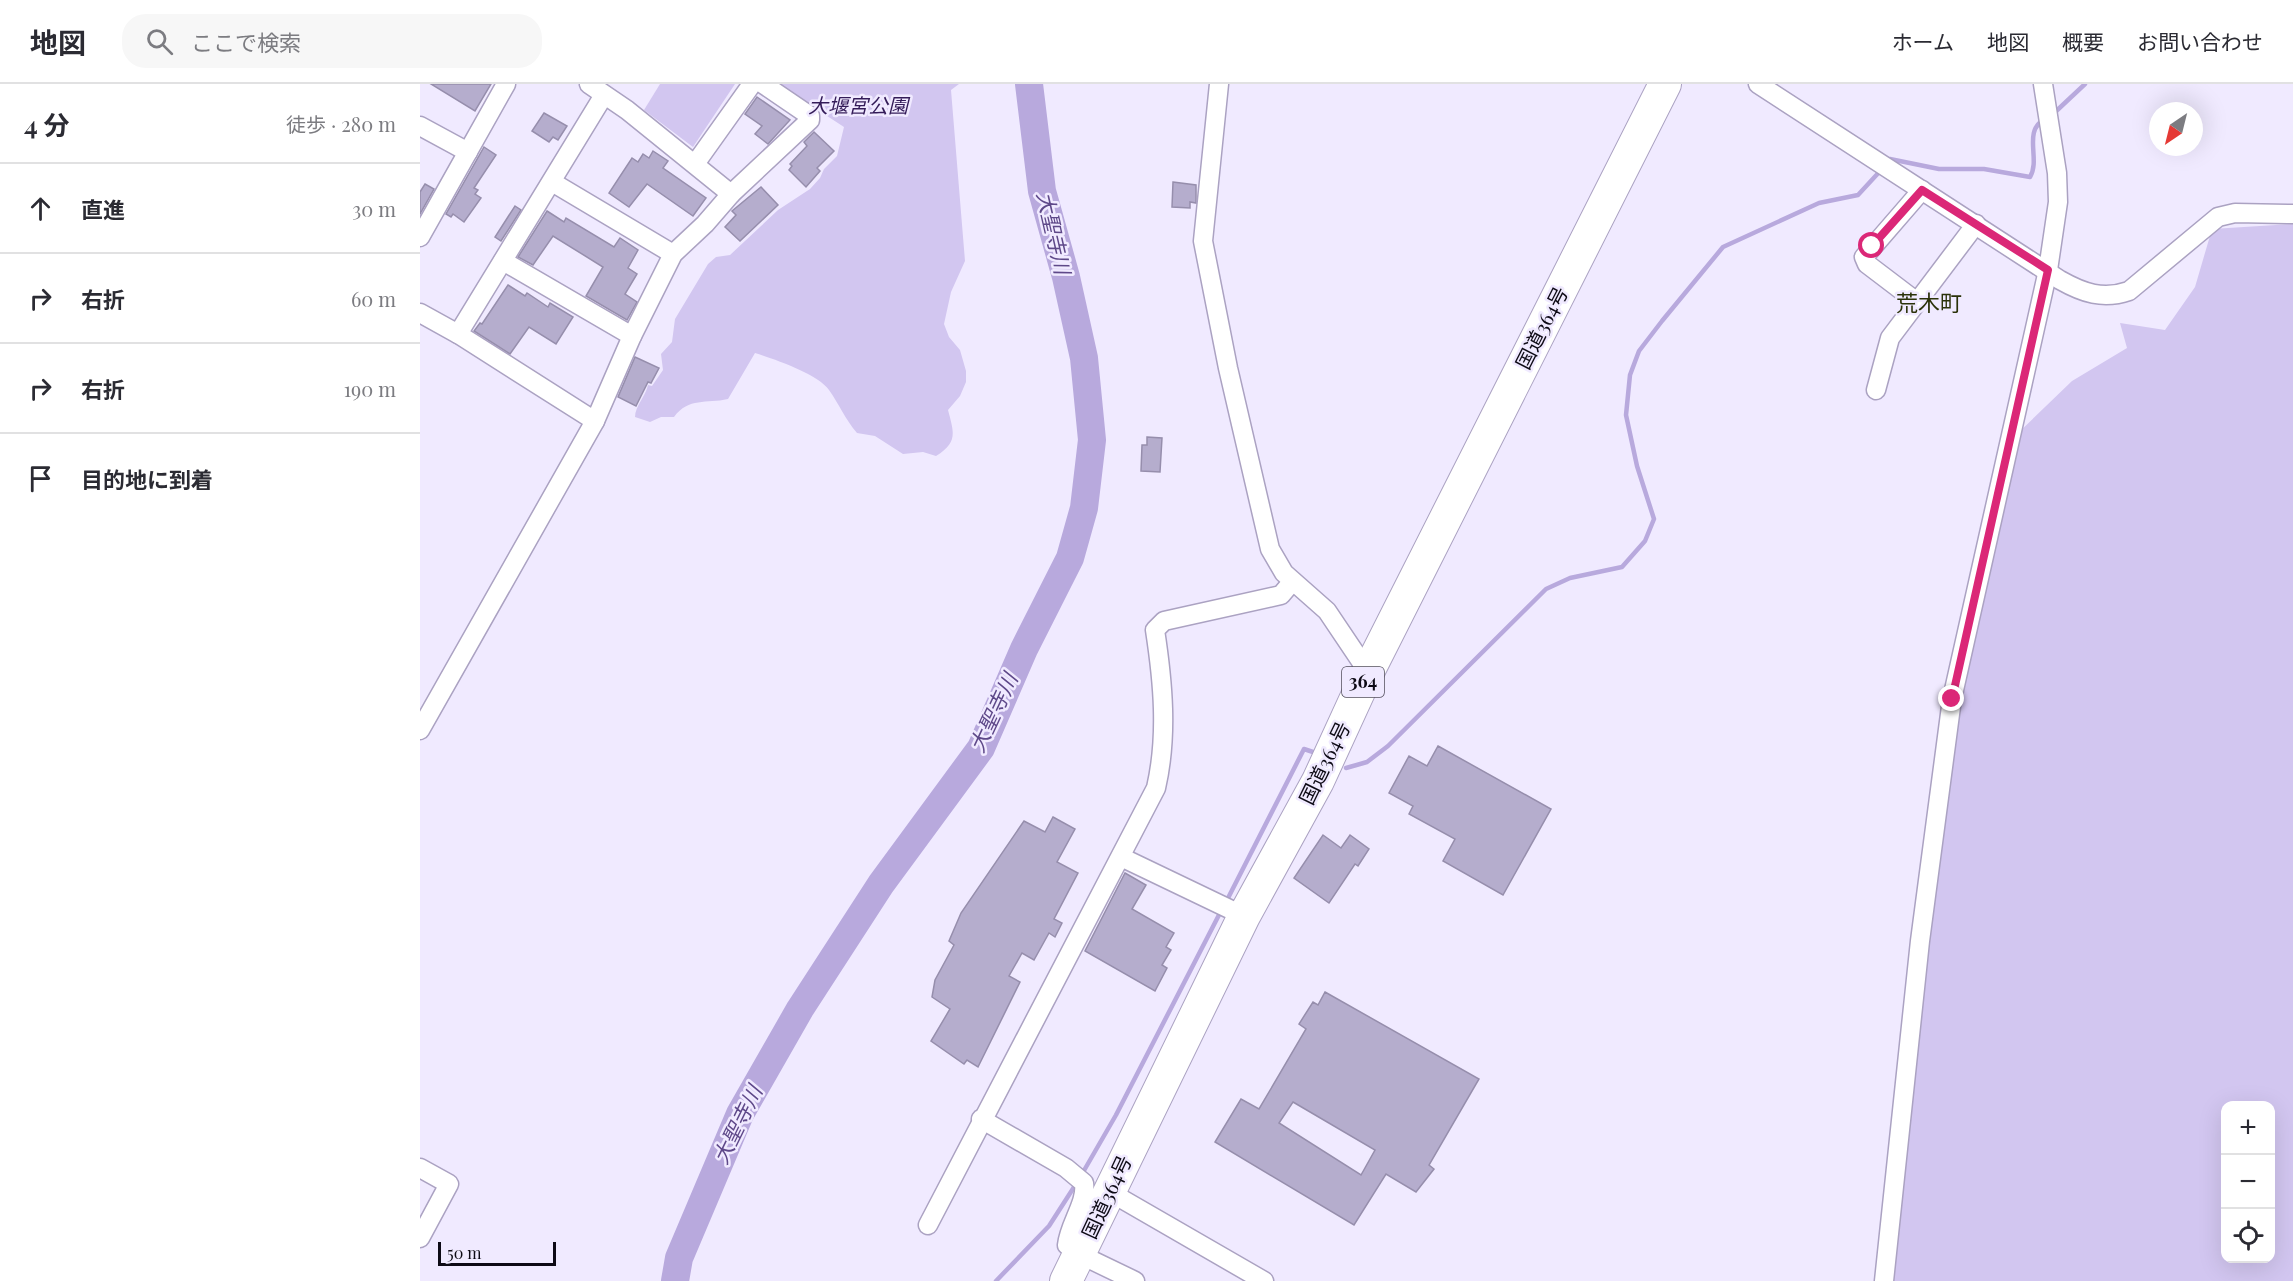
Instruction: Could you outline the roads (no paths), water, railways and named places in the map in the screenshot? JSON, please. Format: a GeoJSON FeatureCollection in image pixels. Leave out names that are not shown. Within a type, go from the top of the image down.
{"type":"FeatureCollection","features":[{"type":"Feature","properties":{"kind":"highway","name":"国道364号"},"geometry":{"type":"LineString","coordinates":[[1073,1268],[1108,1191],[1245,916],[1318,781],[1368,672],[1665,84]]}},
{"type":"Feature","properties":{"kind":"street"},"geometry":{"type":"LineString","coordinates":[[420,237],[506,84]]}},
{"type":"Feature","properties":{"kind":"street"},"geometry":{"type":"LineString","coordinates":[[589,84],[731,194]]}},
{"type":"Feature","properties":{"kind":"street"},"geometry":{"type":"LineString","coordinates":[[695,164],[752,84]]}},
{"type":"Feature","properties":{"kind":"street"},"geometry":{"type":"LineString","coordinates":[[420,730],[595,421],[632,336],[673,254],[705,225],[731,194],[810,120],[810,116],[763,84]]}},
{"type":"Feature","properties":{"kind":"street"},"geometry":{"type":"LineString","coordinates":[[1219,84],[1203,241],[1228,368],[1270,549],[1277,564],[1292,582],[1327,611],[1368,672]]}},
{"type":"Feature","properties":{"kind":"street"},"geometry":{"type":"LineString","coordinates":[[1758,84],[2078,290],[2092,294],[2116,295],[2129,291],[2218,217],[2235,213],[2293,214]]}},
{"type":"Feature","properties":{"kind":"street"},"geometry":{"type":"LineString","coordinates":[[1884,1281],[1920,940],[1952,699],[2048,270],[2058,202],[2057,173],[2043,84]]}},
{"type":"Feature","properties":{"kind":"street"},"geometry":{"type":"LineString","coordinates":[[458,334],[604,95]]}},
{"type":"Feature","properties":{"kind":"street"},"geometry":{"type":"LineString","coordinates":[[420,126],[468,152]]}},
{"type":"Feature","properties":{"kind":"street"},"geometry":{"type":"LineString","coordinates":[[552,182],[673,254]]}},
{"type":"Feature","properties":{"kind":"street"},"geometry":{"type":"LineString","coordinates":[[1917,302],[1867,264],[1864,257],[1922,190]]}},
{"type":"Feature","properties":{"kind":"street"},"geometry":{"type":"LineString","coordinates":[[1876,390],[1890,338],[1976,224]]}},
{"type":"Feature","properties":{"kind":"street"},"geometry":{"type":"LineString","coordinates":[[503,261],[632,336]]}},
{"type":"Feature","properties":{"kind":"street"},"geometry":{"type":"LineString","coordinates":[[420,313],[458,334],[595,421]]}},
{"type":"Feature","properties":{"kind":"street"},"geometry":{"type":"LineString","coordinates":[[928,1225],[981,1119],[1156,788],[1163,724],[1161,671],[1155,630],[1164,621],[1281,595],[1292,582]]}},
{"type":"Feature","properties":{"kind":"street"},"geometry":{"type":"LineString","coordinates":[[1121,857],[1245,916]]}},
{"type":"Feature","properties":{"kind":"street"},"geometry":{"type":"LineString","coordinates":[[981,1119],[1066,1168],[1084,1183],[1086,1191],[1068,1230],[1067,1245],[1073,1268],[1135,1281]]}},
{"type":"Feature","properties":{"kind":"street"},"geometry":{"type":"LineString","coordinates":[[420,1168],[449,1184],[420,1238]]}},
{"type":"Feature","properties":{"kind":"street"},"geometry":{"type":"LineString","coordinates":[[1108,1191],[1264,1281]]}},
{"type":"Feature","properties":{"kind":"waterway","name":"大聖寺川"},"geometry":{"type":"LineString","coordinates":[[675,1281],[679,1258],[740,1114],[800,1009],[881,884],[981,748],[1024,649],[1070,558],[1084,508],[1092,440],[1084,358],[1066,277],[1042,191],[1029,84]]}},
{"type":"Feature","properties":{"kind":"waterway"},"geometry":{"type":"LineString","coordinates":[[2052,115],[2085,84]]}},
{"type":"Feature","properties":{"kind":"waterway"},"geometry":{"type":"LineString","coordinates":[[1887,162],[1890,159],[1939,169],[1984,169],[2030,177],[2034,162],[2034,131],[2045,119]]}},
{"type":"Feature","properties":{"kind":"waterway"},"geometry":{"type":"LineString","coordinates":[[1346,768],[1367,762],[1388,746],[1546,589],[1570,578],[1622,567],[1645,541],[1654,519],[1637,466],[1626,415],[1630,375],[1639,351],[1723,247],[1819,203],[1858,195],[1882,169]]}},
{"type":"Feature","properties":{"kind":"waterway"},"geometry":{"type":"LineString","coordinates":[[1225,904],[1304,749],[1313,752]]}},
{"type":"Feature","properties":{"kind":"waterway"},"geometry":{"type":"LineString","coordinates":[[1082,1174],[1116,1115],[1221,911]]}},
{"type":"Feature","properties":{"kind":"waterway"},"geometry":{"type":"LineString","coordinates":[[996,1281],[1049,1226],[1076,1184]]}},
{"type":"Feature","properties":{"kind":"district","name":"荒木町"},"geometry":{"type":"Point","coordinates":[1929,303]}},
{"type":"Feature","properties":{"kind":"park label","name":"大堰宮公園"},"geometry":{"type":"Point","coordinates":[858,106]}}]}
